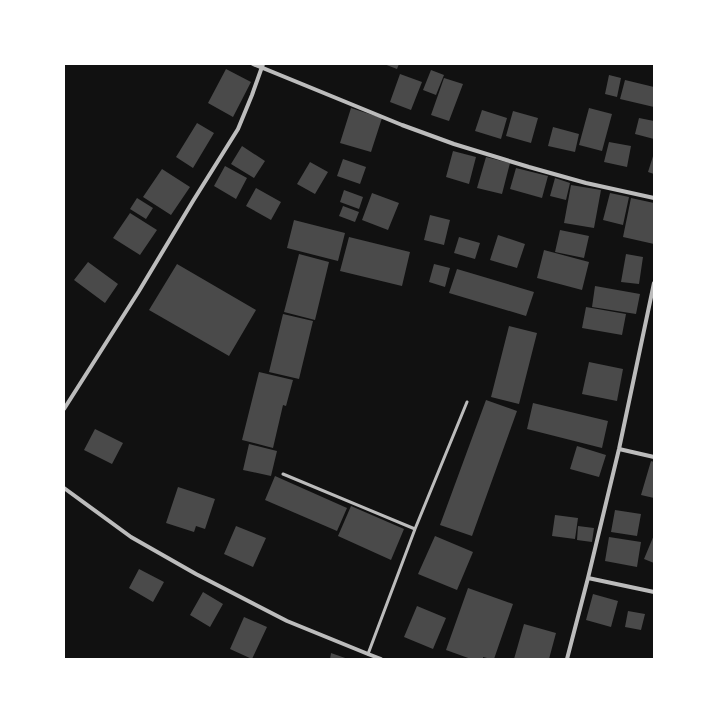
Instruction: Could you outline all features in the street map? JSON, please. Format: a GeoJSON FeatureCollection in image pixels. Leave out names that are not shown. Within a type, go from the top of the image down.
{"type":"FeatureCollection","features":[{"type":"Feature","properties":{"kind":"street"},"geometry":{"type":"LineString","coordinates":[[253,64],[263,66],[402,125],[454,144],[586,183],[654,198]]}},
{"type":"Feature","properties":{"kind":"street"},"geometry":{"type":"LineString","coordinates":[[64,409],[139,291],[193,200],[238,129],[263,66]]}},
{"type":"Feature","properties":{"kind":"street"},"geometry":{"type":"LineString","coordinates":[[567,659],[619,449],[654,283]]}},
{"type":"Feature","properties":{"kind":"street"},"geometry":{"type":"LineString","coordinates":[[619,449],[654,457]]}},
{"type":"Feature","properties":{"kind":"street"},"geometry":{"type":"LineString","coordinates":[[64,488],[131,537],[196,574],[287,621],[381,659]]}},
{"type":"Feature","properties":{"kind":"street"},"geometry":{"type":"LineString","coordinates":[[588,578],[654,592]]}},
{"type":"Feature","properties":{"kind":"lane"},"geometry":{"type":"LineString","coordinates":[[368,654],[415,529],[467,402]]}},
{"type":"Feature","properties":{"kind":"lane"},"geometry":{"type":"LineString","coordinates":[[284,474],[415,529]]}},
{"type":"Feature","properties":{"kind":"building"},"geometry":{"type":"Polygon","coordinates":[[[384,64],[399,64],[397,69],[384,64]]]}},
{"type":"Feature","properties":{"kind":"building"},"geometry":{"type":"Polygon","coordinates":[[[226,69],[251,82],[233,117],[208,103],[226,69]]]}},
{"type":"Feature","properties":{"kind":"building"},"geometry":{"type":"Polygon","coordinates":[[[431,70],[444,75],[436,95],[423,90],[431,70]]]}},
{"type":"Feature","properties":{"kind":"building"},"geometry":{"type":"Polygon","coordinates":[[[400,74],[422,82],[411,110],[390,102],[400,74]]]}},
{"type":"Feature","properties":{"kind":"building"},"geometry":{"type":"Polygon","coordinates":[[[609,75],[621,78],[617,97],[605,94],[609,75]]]}},
{"type":"Feature","properties":{"kind":"building"},"geometry":{"type":"Polygon","coordinates":[[[444,78],[463,84],[449,121],[431,115],[444,78]]]}},
{"type":"Feature","properties":{"kind":"building"},"geometry":{"type":"Polygon","coordinates":[[[625,80],[654,87],[654,107],[620,99],[625,80]]]}},
{"type":"Feature","properties":{"kind":"building"},"geometry":{"type":"Polygon","coordinates":[[[351,108],[382,118],[371,152],[340,143],[351,108]]]}},
{"type":"Feature","properties":{"kind":"building"},"geometry":{"type":"Polygon","coordinates":[[[589,108],[612,114],[602,151],[579,145],[589,108]]]}},
{"type":"Feature","properties":{"kind":"building"},"geometry":{"type":"Polygon","coordinates":[[[482,110],[507,118],[501,139],[475,131],[482,110]]]}},
{"type":"Feature","properties":{"kind":"building"},"geometry":{"type":"Polygon","coordinates":[[[513,111],[538,118],[531,143],[506,136],[513,111]]]}},
{"type":"Feature","properties":{"kind":"building"},"geometry":{"type":"Polygon","coordinates":[[[639,118],[654,121],[654,139],[635,134],[639,118]]]}},
{"type":"Feature","properties":{"kind":"building"},"geometry":{"type":"Polygon","coordinates":[[[197,123],[214,133],[193,168],[176,157],[197,123]]]}},
{"type":"Feature","properties":{"kind":"building"},"geometry":{"type":"Polygon","coordinates":[[[553,127],[579,134],[575,152],[548,146],[553,127]]]}},
{"type":"Feature","properties":{"kind":"building"},"geometry":{"type":"Polygon","coordinates":[[[609,142],[631,146],[627,167],[604,162],[609,142]]]}},
{"type":"Feature","properties":{"kind":"building"},"geometry":{"type":"Polygon","coordinates":[[[242,146],[265,161],[254,178],[231,164],[242,146]]]}},
{"type":"Feature","properties":{"kind":"building"},"geometry":{"type":"Polygon","coordinates":[[[453,151],[476,157],[469,184],[446,177],[453,151]]]}},
{"type":"Feature","properties":{"kind":"building"},"geometry":{"type":"Polygon","coordinates":[[[654,153],[654,174],[648,172],[654,153]]]}},
{"type":"Feature","properties":{"kind":"building"},"geometry":{"type":"Polygon","coordinates":[[[486,157],[510,163],[502,194],[477,188],[486,157]]]}},
{"type":"Feature","properties":{"kind":"building"},"geometry":{"type":"Polygon","coordinates":[[[343,159],[366,167],[360,184],[337,176],[343,159]]]}},
{"type":"Feature","properties":{"kind":"building"},"geometry":{"type":"Polygon","coordinates":[[[310,162],[328,172],[315,194],[297,184],[310,162]]]}},
{"type":"Feature","properties":{"kind":"building"},"geometry":{"type":"Polygon","coordinates":[[[225,166],[247,178],[236,199],[214,186],[225,166]]]}},
{"type":"Feature","properties":{"kind":"building"},"geometry":{"type":"Polygon","coordinates":[[[516,168],[548,176],[542,198],[510,189],[516,168]]]}},
{"type":"Feature","properties":{"kind":"building"},"geometry":{"type":"Polygon","coordinates":[[[162,169],[190,187],[171,215],[143,197],[162,169]]]}},
{"type":"Feature","properties":{"kind":"building"},"geometry":{"type":"Polygon","coordinates":[[[555,178],[570,183],[566,200],[550,196],[555,178]]]}},
{"type":"Feature","properties":{"kind":"building"},"geometry":{"type":"Polygon","coordinates":[[[571,185],[601,190],[594,228],[564,223],[571,185]]]}},
{"type":"Feature","properties":{"kind":"building"},"geometry":{"type":"Polygon","coordinates":[[[256,188],[281,202],[271,220],[246,206],[256,188]]]}},
{"type":"Feature","properties":{"kind":"building"},"geometry":{"type":"Polygon","coordinates":[[[344,190],[363,197],[359,209],[340,202],[344,190]]]}},
{"type":"Feature","properties":{"kind":"building"},"geometry":{"type":"Polygon","coordinates":[[[372,193],[399,203],[388,230],[362,220],[372,193]]]}},
{"type":"Feature","properties":{"kind":"building"},"geometry":{"type":"Polygon","coordinates":[[[610,193],[629,197],[623,225],[603,220],[610,193]]]}},
{"type":"Feature","properties":{"kind":"building"},"geometry":{"type":"Polygon","coordinates":[[[137,198],[153,208],[146,219],[130,209],[137,198]]]}},
{"type":"Feature","properties":{"kind":"building"},"geometry":{"type":"Polygon","coordinates":[[[631,198],[654,203],[654,244],[623,237],[631,198]]]}},
{"type":"Feature","properties":{"kind":"building"},"geometry":{"type":"Polygon","coordinates":[[[343,206],[359,212],[355,222],[339,216],[343,206]]]}},
{"type":"Feature","properties":{"kind":"building"},"geometry":{"type":"Polygon","coordinates":[[[130,213],[157,230],[140,255],[113,238],[130,213]]]}},
{"type":"Feature","properties":{"kind":"building"},"geometry":{"type":"Polygon","coordinates":[[[430,215],[450,220],[444,245],[424,240],[430,215]]]}},
{"type":"Feature","properties":{"kind":"building"},"geometry":{"type":"Polygon","coordinates":[[[294,220],[345,233],[338,261],[287,248],[294,220]]]}},
{"type":"Feature","properties":{"kind":"building"},"geometry":{"type":"Polygon","coordinates":[[[560,230],[589,236],[584,258],[555,252],[560,230]]]}},
{"type":"Feature","properties":{"kind":"building"},"geometry":{"type":"Polygon","coordinates":[[[498,235],[525,244],[517,268],[490,260],[498,235]]]}},
{"type":"Feature","properties":{"kind":"building"},"geometry":{"type":"Polygon","coordinates":[[[349,237],[410,252],[402,286],[340,271],[349,237]]]}},
{"type":"Feature","properties":{"kind":"building"},"geometry":{"type":"Polygon","coordinates":[[[459,237],[480,243],[475,259],[454,253],[459,237]]]}},
{"type":"Feature","properties":{"kind":"building"},"geometry":{"type":"Polygon","coordinates":[[[544,250],[589,262],[582,290],[537,278],[544,250]]]}},
{"type":"Feature","properties":{"kind":"building"},"geometry":{"type":"Polygon","coordinates":[[[299,254],[329,262],[315,320],[284,312],[299,254]]]}},
{"type":"Feature","properties":{"kind":"building"},"geometry":{"type":"Polygon","coordinates":[[[626,254],[643,257],[639,284],[621,282],[626,254]]]}},
{"type":"Feature","properties":{"kind":"building"},"geometry":{"type":"Polygon","coordinates":[[[88,262],[118,284],[105,303],[74,280],[88,262]]]}},
{"type":"Feature","properties":{"kind":"building"},"geometry":{"type":"Polygon","coordinates":[[[177,264],[256,310],[229,356],[149,310],[177,264]]]}},
{"type":"Feature","properties":{"kind":"building"},"geometry":{"type":"Polygon","coordinates":[[[434,264],[450,268],[445,287],[429,282],[434,264]]]}},
{"type":"Feature","properties":{"kind":"building"},"geometry":{"type":"Polygon","coordinates":[[[457,269],[534,292],[526,316],[449,293],[457,269]]]}},
{"type":"Feature","properties":{"kind":"building"},"geometry":{"type":"Polygon","coordinates":[[[595,286],[640,294],[636,314],[592,307],[595,286]]]}},
{"type":"Feature","properties":{"kind":"building"},"geometry":{"type":"Polygon","coordinates":[[[586,307],[626,314],[622,335],[582,328],[586,307]]]}},
{"type":"Feature","properties":{"kind":"building"},"geometry":{"type":"Polygon","coordinates":[[[283,314],[313,321],[299,379],[269,372],[283,314]]]}},
{"type":"Feature","properties":{"kind":"building"},"geometry":{"type":"Polygon","coordinates":[[[509,326],[537,333],[519,404],[491,397],[509,326]]]}},
{"type":"Feature","properties":{"kind":"building"},"geometry":{"type":"Polygon","coordinates":[[[589,362],[623,369],[617,401],[582,394],[589,362]]]}},
{"type":"Feature","properties":{"kind":"building"},"geometry":{"type":"Polygon","coordinates":[[[259,372],[293,380],[286,406],[283,405],[273,448],[242,440],[259,372]]]}},
{"type":"Feature","properties":{"kind":"building"},"geometry":{"type":"Polygon","coordinates":[[[486,400],[517,411],[472,536],[440,525],[486,400]]]}},
{"type":"Feature","properties":{"kind":"building"},"geometry":{"type":"Polygon","coordinates":[[[533,403],[608,421],[602,448],[527,429],[533,403]]]}},
{"type":"Feature","properties":{"kind":"building"},"geometry":{"type":"Polygon","coordinates":[[[95,429],[123,443],[112,464],[84,450],[95,429]]]}},
{"type":"Feature","properties":{"kind":"building"},"geometry":{"type":"Polygon","coordinates":[[[249,444],[277,451],[271,476],[243,470],[249,444]]]}},
{"type":"Feature","properties":{"kind":"building"},"geometry":{"type":"Polygon","coordinates":[[[577,446],[606,455],[599,477],[570,469],[577,446]]]}},
{"type":"Feature","properties":{"kind":"building"},"geometry":{"type":"Polygon","coordinates":[[[651,461],[654,462],[654,498],[641,495],[651,461]]]}},
{"type":"Feature","properties":{"kind":"building"},"geometry":{"type":"Polygon","coordinates":[[[275,476],[347,508],[337,531],[265,500],[275,476]]]}},
{"type":"Feature","properties":{"kind":"building"},"geometry":{"type":"Polygon","coordinates":[[[178,487],[215,499],[205,529],[196,526],[194,532],[166,523],[178,487]]]}},
{"type":"Feature","properties":{"kind":"building"},"geometry":{"type":"Polygon","coordinates":[[[351,506],[404,529],[391,560],[338,536],[351,506]]]}},
{"type":"Feature","properties":{"kind":"building"},"geometry":{"type":"Polygon","coordinates":[[[615,510],[641,514],[637,536],[611,532],[615,510]]]}},
{"type":"Feature","properties":{"kind":"building"},"geometry":{"type":"Polygon","coordinates":[[[555,515],[578,518],[575,539],[552,536],[555,515]]]}},
{"type":"Feature","properties":{"kind":"building"},"geometry":{"type":"Polygon","coordinates":[[[236,526],[266,538],[253,567],[224,554],[236,526]]]}},
{"type":"Feature","properties":{"kind":"building"},"geometry":{"type":"Polygon","coordinates":[[[578,526],[594,528],[592,542],[577,540],[578,526]]]}},
{"type":"Feature","properties":{"kind":"building"},"geometry":{"type":"Polygon","coordinates":[[[654,535],[654,563],[644,559],[654,535]]]}},
{"type":"Feature","properties":{"kind":"building"},"geometry":{"type":"Polygon","coordinates":[[[435,536],[473,552],[457,590],[418,574],[435,536]]]}},
{"type":"Feature","properties":{"kind":"building"},"geometry":{"type":"Polygon","coordinates":[[[609,537],[641,542],[637,567],[605,561],[609,537]]]}},
{"type":"Feature","properties":{"kind":"building"},"geometry":{"type":"Polygon","coordinates":[[[139,569],[164,582],[153,602],[129,588],[139,569]]]}},
{"type":"Feature","properties":{"kind":"building"},"geometry":{"type":"Polygon","coordinates":[[[468,588],[513,604],[494,659],[483,657],[483,659],[471,659],[446,650],[468,588]]]}},
{"type":"Feature","properties":{"kind":"building"},"geometry":{"type":"Polygon","coordinates":[[[203,592],[223,604],[210,627],[190,615],[203,592]]]}},
{"type":"Feature","properties":{"kind":"building"},"geometry":{"type":"Polygon","coordinates":[[[593,594],[618,601],[611,627],[586,620],[593,594]]]}},
{"type":"Feature","properties":{"kind":"building"},"geometry":{"type":"Polygon","coordinates":[[[417,606],[446,618],[433,649],[404,637],[417,606]]]}},
{"type":"Feature","properties":{"kind":"building"},"geometry":{"type":"Polygon","coordinates":[[[628,611],[645,614],[641,630],[625,627],[628,611]]]}},
{"type":"Feature","properties":{"kind":"building"},"geometry":{"type":"Polygon","coordinates":[[[244,617],[267,627],[252,659],[230,649],[244,617]]]}},
{"type":"Feature","properties":{"kind":"building"},"geometry":{"type":"Polygon","coordinates":[[[524,624],[556,633],[549,659],[514,659],[524,624]]]}},
{"type":"Feature","properties":{"kind":"building"},"geometry":{"type":"Polygon","coordinates":[[[331,653],[348,659],[330,659],[331,653]]]}}]}
